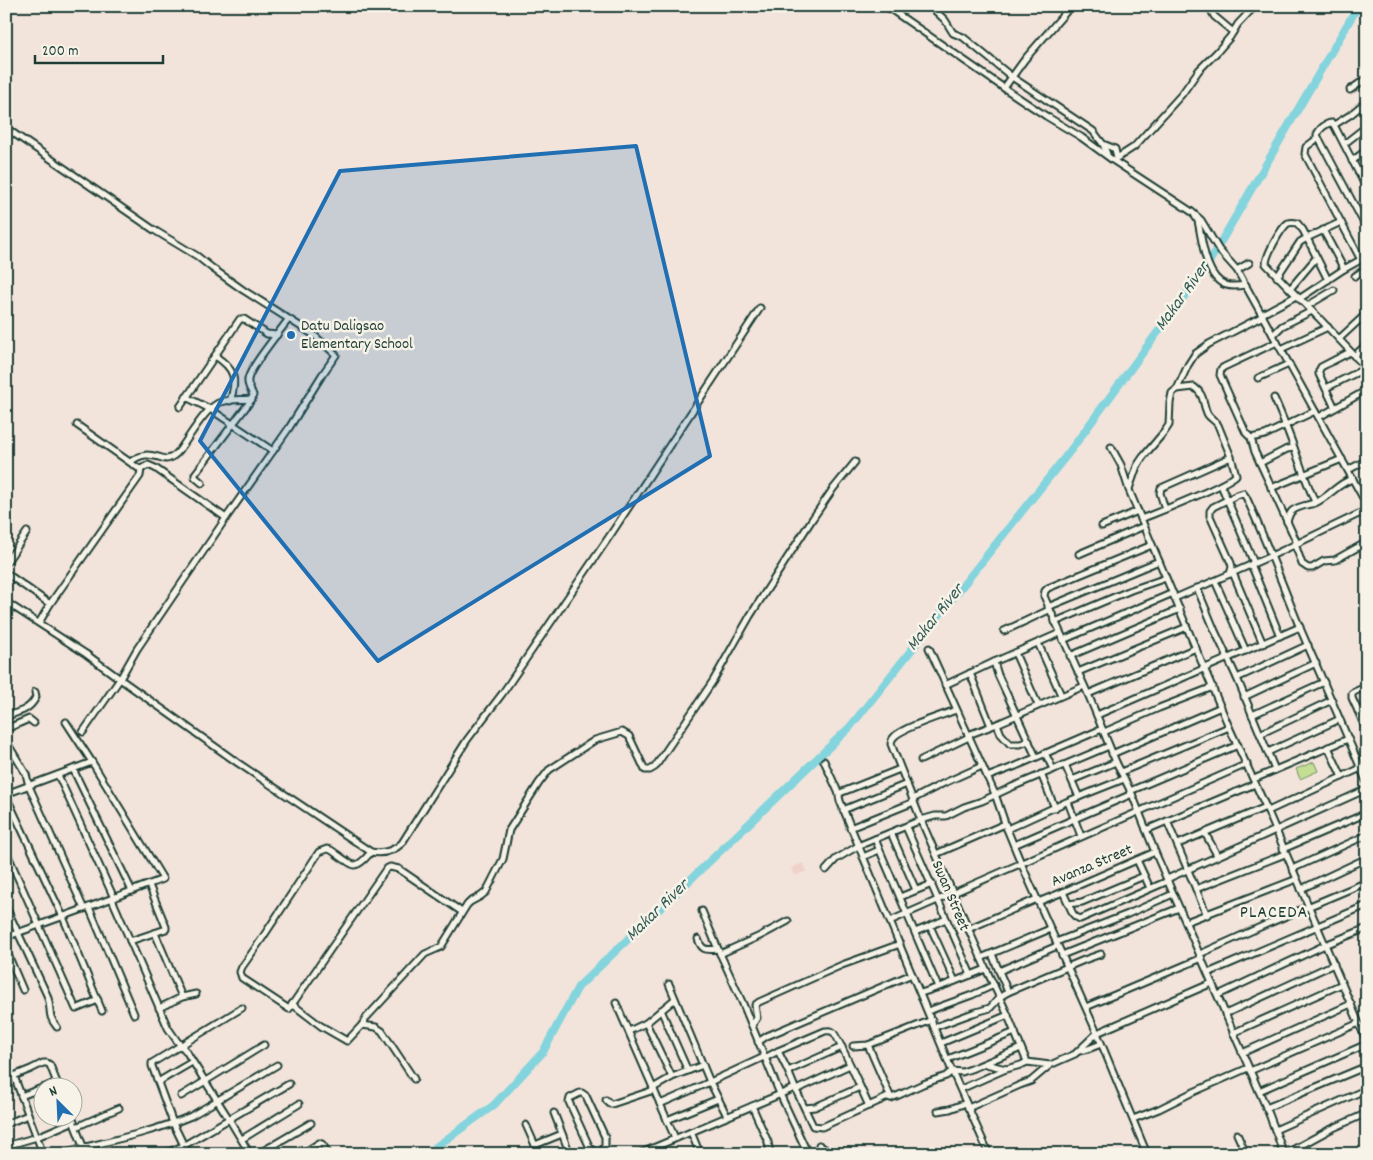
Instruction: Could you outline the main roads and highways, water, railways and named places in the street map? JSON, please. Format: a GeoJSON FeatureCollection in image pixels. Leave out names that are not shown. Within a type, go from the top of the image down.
{"type":"FeatureCollection","features":[{"type":"Feature","properties":{"kind":"waterway","name":"Makar River"},"geometry":{"type":"LineString","coordinates":[[426,1154],[494,1105],[543,1052],[578,987],[850,727],[1070,451],[1208,264],[1358,6]]}},
{"type":"Feature","properties":{"kind":"place","name":"Datu Daligsao Elementary School"},"geometry":{"type":"Point","coordinates":[291,335]}},
{"type":"Feature","properties":{"kind":"district","name":"PLACEDA"},"geometry":{"type":"Point","coordinates":[1274,913]}}]}
